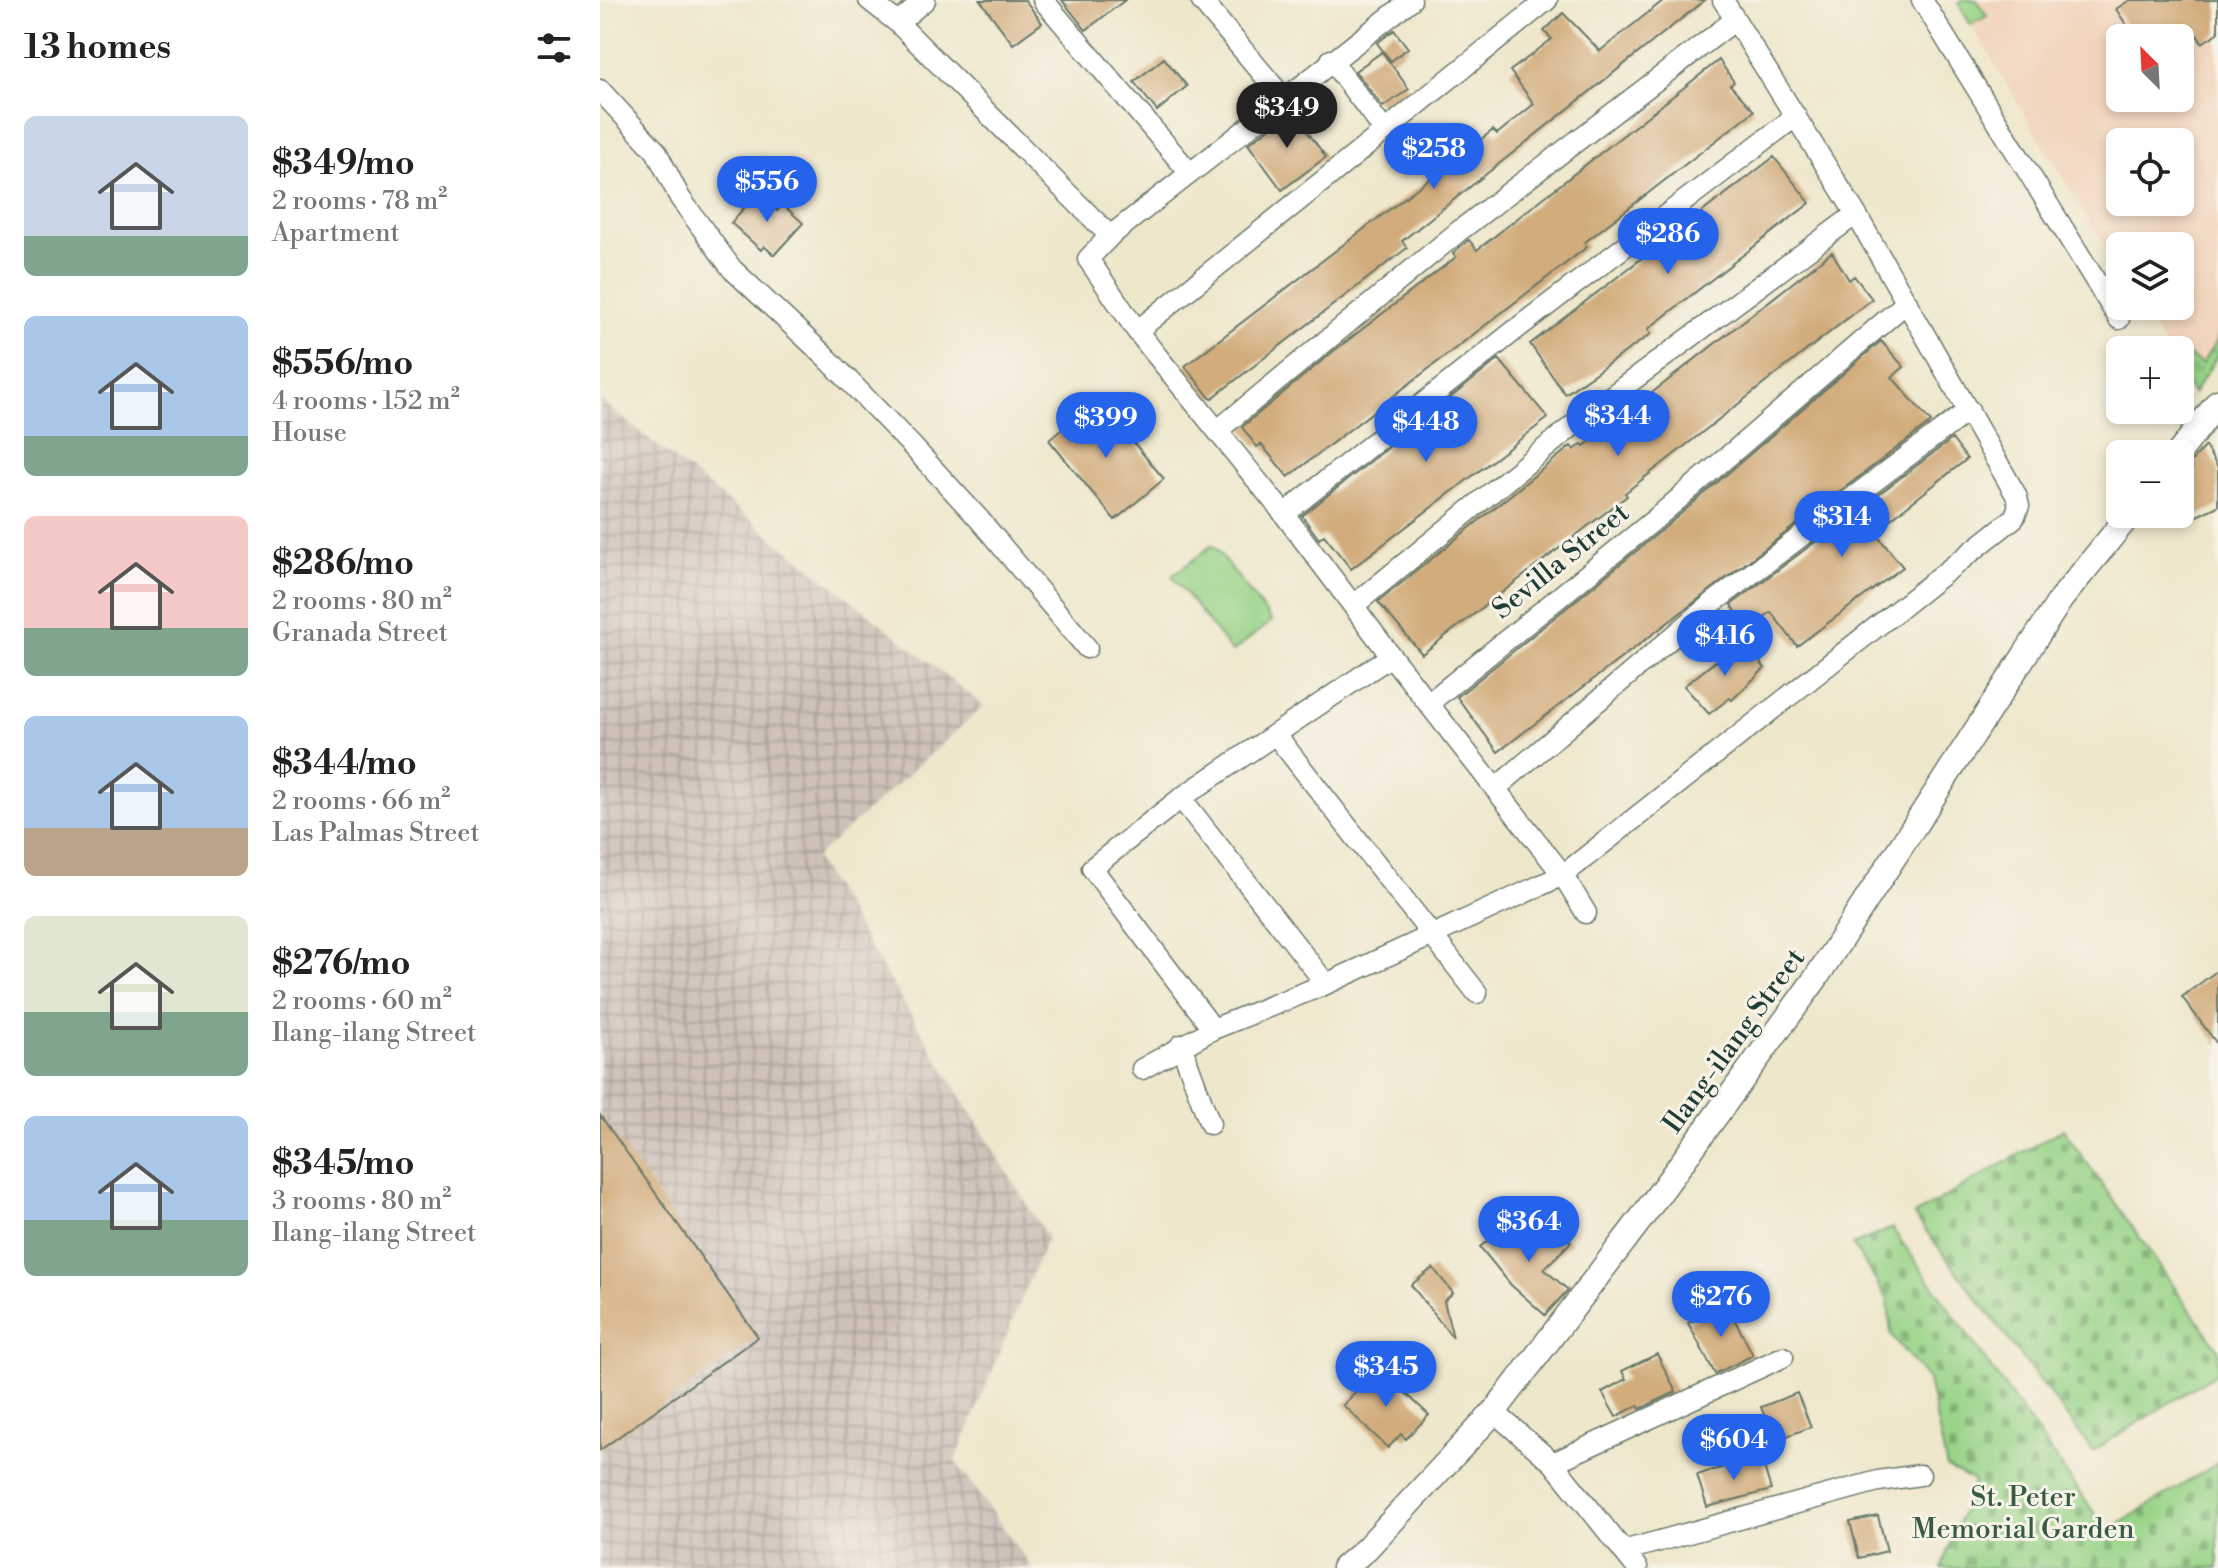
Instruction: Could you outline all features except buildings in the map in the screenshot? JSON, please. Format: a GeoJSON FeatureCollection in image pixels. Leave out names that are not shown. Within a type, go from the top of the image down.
{"type":"FeatureCollection","features":[{"type":"Feature","properties":{"kind":"street"},"geometry":{"type":"LineString","coordinates":[[869,0],[898,23],[1110,236]]}},
{"type":"Feature","properties":{"kind":"street"},"geometry":{"type":"LineString","coordinates":[[898,23],[925,0]]}},
{"type":"Feature","properties":{"kind":"street"},"geometry":{"type":"LineString","coordinates":[[1043,0],[1190,173]]}},
{"type":"Feature","properties":{"kind":"street"},"geometry":{"type":"LineString","coordinates":[[1201,0],[1284,99]]}},
{"type":"Feature","properties":{"kind":"street"},"geometry":{"type":"LineString","coordinates":[[1411,0],[1110,236],[1088,259],[1137,331],[1284,514],[1563,875],[1586,913]]}},
{"type":"Feature","properties":{"kind":"street"},"geometry":{"type":"LineString","coordinates":[[1137,331],[1547,0]]}},
{"type":"Feature","properties":{"kind":"street"},"geometry":{"type":"LineString","coordinates":[[1142,1069],[1213,1029],[1326,984],[1563,875],[2014,518],[2019,506],[2016,495],[1969,410],[1856,214],[1723,0]]}},
{"type":"Feature","properties":{"kind":"street"},"geometry":{"type":"LineString","coordinates":[[1922,0],[2106,298]]}},
{"type":"Feature","properties":{"kind":"street"},"geometry":{"type":"LineString","coordinates":[[1218,430],[1459,231],[1735,20]]}},
{"type":"Feature","properties":{"kind":"street"},"geometry":{"type":"LineString","coordinates":[[1331,60],[1384,130]]}},
{"type":"Feature","properties":{"kind":"street"},"geometry":{"type":"LineString","coordinates":[[600,90],[656,151],[680,198],[732,269],[827,358],[913,447],[979,519],[1087,648]]}},
{"type":"Feature","properties":{"kind":"street"},"geometry":{"type":"LineString","coordinates":[[1284,514],[1519,327],[1796,116]]}},
{"type":"Feature","properties":{"kind":"street"},"geometry":{"type":"LineString","coordinates":[[1353,606],[1582,418],[1856,214]]}},
{"type":"Feature","properties":{"kind":"street","name":"Sevilla Street"},"geometry":{"type":"LineString","coordinates":[[1429,703],[1654,520],[1907,302]]}},
{"type":"Feature","properties":{"kind":"street"},"geometry":{"type":"LineString","coordinates":[[2189,440],[2218,402]]}},
{"type":"Feature","properties":{"kind":"street"},"geometry":{"type":"LineString","coordinates":[[1495,789],[1710,605],[1969,410]]}},
{"type":"Feature","properties":{"kind":"street","name":"Ilang-ilang Street"},"geometry":{"type":"LineString","coordinates":[[1344,1568],[1366,1549],[1494,1412],[1643,1216],[1816,978],[2061,599],[2119,528]]}},
{"type":"Feature","properties":{"kind":"street"},"geometry":{"type":"LineString","coordinates":[[1213,1029],[1092,868],[1181,798],[1391,656]]}},
{"type":"Feature","properties":{"kind":"street"},"geometry":{"type":"LineString","coordinates":[[1276,735],[1477,993]]}},
{"type":"Feature","properties":{"kind":"street"},"geometry":{"type":"LineString","coordinates":[[1181,798],[1326,984]]}},
{"type":"Feature","properties":{"kind":"street"},"geometry":{"type":"LineString","coordinates":[[1181,1045],[1210,1124]]}},
{"type":"Feature","properties":{"kind":"street"},"geometry":{"type":"LineString","coordinates":[[1553,1463],[1783,1357]]}},
{"type":"Feature","properties":{"kind":"street"},"geometry":{"type":"LineString","coordinates":[[1494,1412],[1553,1463],[1637,1568]]}},
{"type":"Feature","properties":{"kind":"street"},"geometry":{"type":"LineString","coordinates":[[1623,1551],[1878,1481],[1920,1475]]}},
{"type":"Feature","properties":{"kind":"shaded area"},"geometry":{"type":"Polygon","coordinates":[[[1962,0],[2218,0],[2218,355],[2194,392],[2194,336],[2158,336],[2148,320],[2194,320],[2194,232],[2106,232],[2106,250],[1958,3],[1962,0]]]}},
{"type":"Feature","properties":{"kind":"shaded area"},"geometry":{"type":"Polygon","coordinates":[[[600,400],[984,706],[815,858],[1047,1237],[955,1461],[1032,1568],[940,1568],[937,1564],[930,1568],[600,1568],[600,400]]]}},
{"type":"Feature","properties":{"kind":"green space"},"geometry":{"type":"Polygon","coordinates":[[[1977,0],[1987,16],[1971,25],[1958,3],[1977,0]]]}},
{"type":"Feature","properties":{"kind":"green space"},"geometry":{"type":"Polygon","coordinates":[[[2218,338],[2218,355],[2194,392],[2194,359],[2202,364],[2218,338]]]}},
{"type":"Feature","properties":{"kind":"green space"},"geometry":{"type":"Polygon","coordinates":[[[1213,545],[1272,621],[1232,652],[1172,576],[1213,545]]]}},
{"type":"Feature","properties":{"kind":"green space"},"geometry":{"type":"Polygon","coordinates":[[[2063,1129],[2218,1349],[2218,1372],[2093,1451],[1914,1215],[2063,1129]]]}},
{"type":"Feature","properties":{"kind":"green space","name":"St. Peter Memorial Garden"},"geometry":{"type":"Polygon","coordinates":[[[1892,1228],[2107,1531],[2218,1463],[2218,1568],[1941,1568],[1974,1481],[1947,1468],[1928,1380],[1891,1335],[1888,1300],[1853,1245],[1892,1228]]]}}]}
